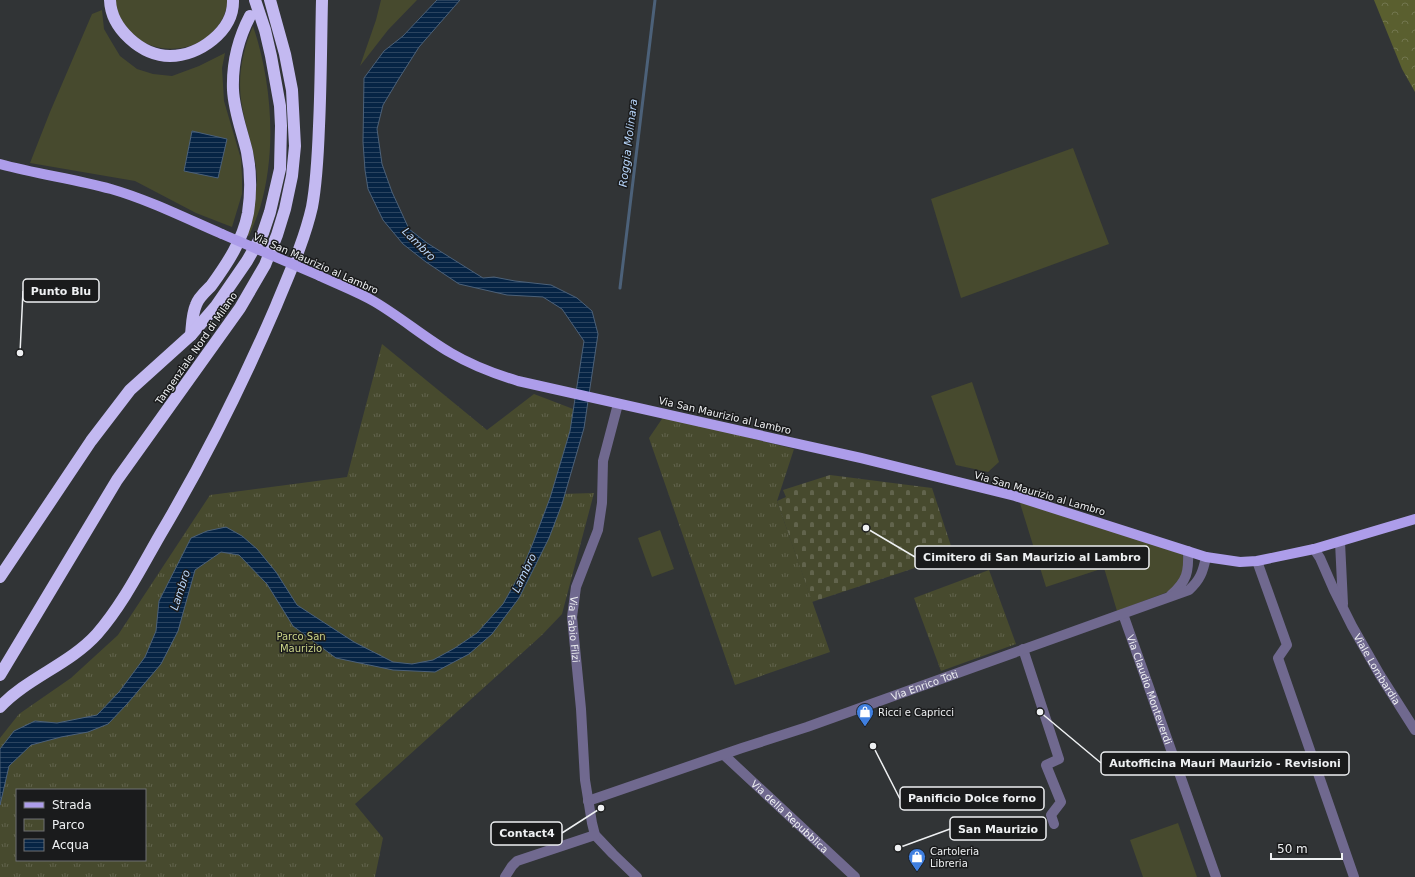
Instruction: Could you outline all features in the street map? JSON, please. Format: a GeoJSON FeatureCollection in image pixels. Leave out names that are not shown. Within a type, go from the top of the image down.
{"type":"FeatureCollection","features":[{"type":"Feature","properties":{"kind":"highway"},"geometry":{"type":"LineString","coordinates":[[110,0],[110,6],[125,35],[138,46],[154,53],[170,56],[188,54],[204,46],[218,36],[228,22],[233,0]]}},
{"type":"Feature","properties":{"kind":"highway","name":"Tangenziale Nord di Milano"},"geometry":{"type":"LineString","coordinates":[[0,578],[91,441],[130,390],[190,335],[216,306],[260,238],[270,212],[276,190],[280,169],[281,147],[280,106],[271,56],[256,0]]}},
{"type":"Feature","properties":{"kind":"highway","name":"Tangenziale Nord di Milano"},"geometry":{"type":"LineString","coordinates":[[0,675],[117,480],[240,308],[265,265],[277,235],[285,209],[292,176],[295,146],[292,90],[285,54],[270,0]]}},
{"type":"Feature","properties":{"kind":"highway"},"geometry":{"type":"LineString","coordinates":[[0,707],[19,691],[80,649],[95,636],[109,619],[180,502],[216,436],[267,326],[300,249],[312,206],[318,153],[322,0]]}},
{"type":"Feature","properties":{"kind":"highway"},"geometry":{"type":"LineString","coordinates":[[190,335],[196,304],[233,254],[248,214],[250,173],[233,90],[236,52],[250,16]]}},
{"type":"Feature","properties":{"kind":"main road","name":"Via San Maurizio al Lambro"},"geometry":{"type":"LineString","coordinates":[[0,164],[110,189],[139,198],[359,293],[430,340],[469,363],[518,381],[861,458],[1015,496],[1206,557],[1240,562],[1257,561],[1314,549],[1415,519]]}},
{"type":"Feature","properties":{"kind":"street","name":"Via Fabio Filzi"},"geometry":{"type":"LineString","coordinates":[[595,835],[585,780],[581,709],[572,617],[576,587],[598,530],[602,503],[603,461],[618,404]]}},
{"type":"Feature","properties":{"kind":"street","name":"Viale Lombardia"},"geometry":{"type":"LineString","coordinates":[[1340,542],[1343,608]]}},
{"type":"Feature","properties":{"kind":"street","name":"Viale Lombardia"},"geometry":{"type":"LineString","coordinates":[[1314,549],[1320,558],[1343,608],[1380,675],[1415,730]]}},
{"type":"Feature","properties":{"kind":"street","name":"Via Enrico Toti"},"geometry":{"type":"LineString","coordinates":[[1169,598],[1181,586],[1188,573],[1188,551]]}},
{"type":"Feature","properties":{"kind":"street","name":"Via Enrico Toti"},"geometry":{"type":"LineString","coordinates":[[588,801],[807,727],[1169,598],[1189,590],[1197,583],[1203,570],[1206,557]]}},
{"type":"Feature","properties":{"kind":"street"},"geometry":{"type":"LineString","coordinates":[[1257,561],[1287,645],[1278,658],[1354,877]]}},
{"type":"Feature","properties":{"kind":"street","name":"Via Claudio Monteverdi"},"geometry":{"type":"LineString","coordinates":[[1123,614],[1216,877]]}},
{"type":"Feature","properties":{"kind":"street"},"geometry":{"type":"LineString","coordinates":[[1023,649],[1059,760],[1046,765],[1061,802],[1051,815],[1054,824]]}},
{"type":"Feature","properties":{"kind":"street","name":"Via della Repubblica"},"geometry":{"type":"LineString","coordinates":[[724,755],[855,877]]}},
{"type":"Feature","properties":{"kind":"street"},"geometry":{"type":"LineString","coordinates":[[505,877],[514,863],[595,835],[637,877]]}},
{"type":"Feature","properties":{"kind":"green space"},"geometry":{"type":"Polygon","coordinates":[[[114,0],[228,0],[221,21],[208,36],[191,46],[172,49],[152,46],[135,37],[121,22],[114,0]]]}},
{"type":"Feature","properties":{"kind":"green space"},"geometry":{"type":"Polygon","coordinates":[[[381,0],[417,0],[388,30],[360,66],[376,20],[381,0]]]}},
{"type":"Feature","properties":{"kind":"green space"},"geometry":{"type":"Polygon","coordinates":[[[1374,0],[1415,0],[1415,92],[1402,69],[1374,0]]]}},
{"type":"Feature","properties":{"kind":"green space"},"geometry":{"type":"Polygon","coordinates":[[[102,10],[104,29],[111,41],[120,56],[137,69],[153,74],[172,76],[199,66],[225,53],[222,68],[224,101],[241,159],[242,177],[242,194],[232,227],[196,213],[135,181],[30,163],[92,14],[102,10]]]}},
{"type":"Feature","properties":{"kind":"green space"},"geometry":{"type":"Polygon","coordinates":[[[253,26],[268,93],[270,140],[269,163],[265,186],[260,208],[249,236],[244,234],[255,194],[257,172],[242,106],[240,75],[243,55],[253,26]]]}},
{"type":"Feature","properties":{"kind":"green space"},"geometry":{"type":"Polygon","coordinates":[[[1073,148],[1109,244],[961,298],[931,199],[1073,148]]]}},
{"type":"Feature","properties":{"kind":"green space","name":"Parco San Maurizio"},"geometry":{"type":"Polygon","coordinates":[[[382,344],[487,430],[534,394],[581,412],[560,494],[594,493],[562,614],[542,635],[355,804],[383,838],[375,877],[0,877],[0,738],[19,714],[71,678],[118,635],[210,495],[347,477],[382,344]]]}},
{"type":"Feature","properties":{"kind":"green space"},"geometry":{"type":"Polygon","coordinates":[[[972,382],[999,462],[988,472],[956,465],[931,396],[972,382]]]}},
{"type":"Feature","properties":{"kind":"green space"},"geometry":{"type":"Polygon","coordinates":[[[664,416],[794,449],[777,501],[830,652],[735,685],[649,438],[664,416]]]}},
{"type":"Feature","properties":{"kind":"green space"},"geometry":{"type":"Polygon","coordinates":[[[830,475],[932,488],[954,555],[812,602],[777,501],[786,497],[783,490],[830,475]]]}},
{"type":"Feature","properties":{"kind":"green space"},"geometry":{"type":"Polygon","coordinates":[[[1019,500],[1181,551],[1184,559],[1185,572],[1173,590],[1117,611],[1104,568],[1046,587],[1019,500]]]}},
{"type":"Feature","properties":{"kind":"green space"},"geometry":{"type":"Polygon","coordinates":[[[660,530],[674,569],[652,577],[638,538],[660,530]]]}},
{"type":"Feature","properties":{"kind":"green space"},"geometry":{"type":"Polygon","coordinates":[[[989,570],[1016,644],[941,671],[914,598],[989,570]]]}},
{"type":"Feature","properties":{"kind":"green space"},"geometry":{"type":"Polygon","coordinates":[[[1178,823],[1197,877],[1143,877],[1130,840],[1178,823]]]}},
{"type":"Feature","properties":{"kind":"water","name":"Lambro"},"geometry":{"type":"Polygon","coordinates":[[[437,0],[460,0],[419,47],[383,105],[377,129],[382,164],[392,192],[409,229],[427,243],[483,278],[494,277],[551,285],[577,298],[592,311],[598,334],[584,428],[562,504],[549,538],[519,598],[492,634],[469,654],[435,672],[393,670],[336,658],[293,626],[267,584],[239,555],[221,552],[195,570],[178,631],[161,664],[127,704],[108,724],[88,732],[31,745],[9,766],[0,805],[0,749],[14,731],[35,721],[57,723],[97,715],[119,692],[145,657],[156,631],[159,601],[191,538],[207,531],[226,527],[242,536],[257,549],[276,572],[297,605],[354,642],[393,662],[412,664],[433,660],[455,648],[477,633],[503,604],[520,574],[550,498],[570,431],[584,341],[562,309],[543,297],[507,295],[459,284],[426,262],[403,244],[383,220],[368,189],[363,142],[364,78],[384,51],[403,36],[437,0]]]}},
{"type":"Feature","properties":{"kind":"water"},"geometry":{"type":"Polygon","coordinates":[[[192,131],[227,139],[218,178],[184,171],[192,131]]]}},
{"type":"Feature","properties":{"kind":"waterway","name":"Roggia Molinara"},"geometry":{"type":"LineString","coordinates":[[620,288],[655,0]]}},
{"type":"Feature","properties":{"kind":"place","name":"Punto Blu"},"geometry":{"type":"Point","coordinates":[20,353]}},
{"type":"Feature","properties":{"kind":"place","name":"Cimitero di San Maurizio al Lambro"},"geometry":{"type":"Point","coordinates":[866,528]}},
{"type":"Feature","properties":{"kind":"place","name":"Autofficina Mauri Maurizio - Revisioni"},"geometry":{"type":"Point","coordinates":[1040,712]}},
{"type":"Feature","properties":{"kind":"place","name":"Ricci e Capricci"},"geometry":{"type":"Point","coordinates":[865,727]}},
{"type":"Feature","properties":{"kind":"place","name":"Panificio Dolce forno"},"geometry":{"type":"Point","coordinates":[873,746]}},
{"type":"Feature","properties":{"kind":"place","name":"Contact4"},"geometry":{"type":"Point","coordinates":[601,808]}},
{"type":"Feature","properties":{"kind":"place","name":"San Maurizio"},"geometry":{"type":"Point","coordinates":[898,848]}},
{"type":"Feature","properties":{"kind":"place","name":"Cartoleria Libreria"},"geometry":{"type":"Point","coordinates":[917,872]}}]}
